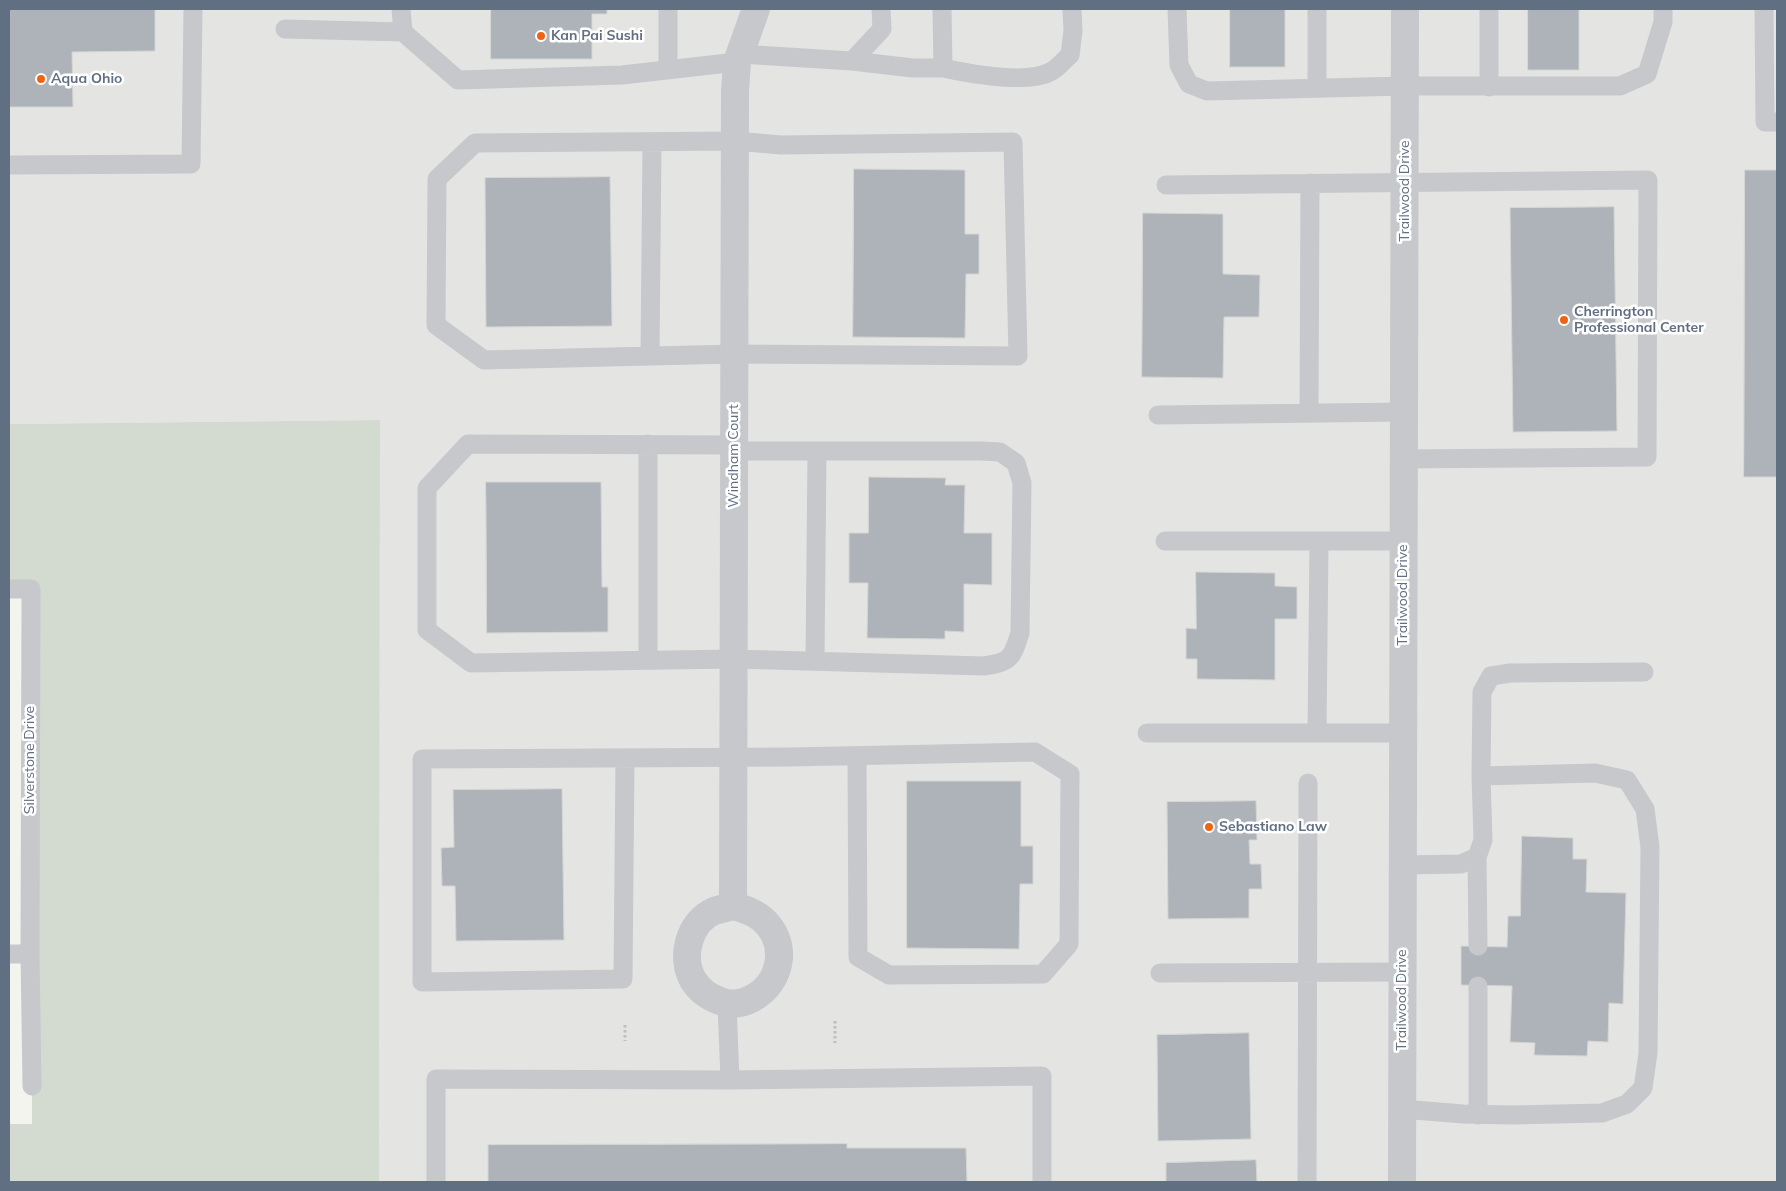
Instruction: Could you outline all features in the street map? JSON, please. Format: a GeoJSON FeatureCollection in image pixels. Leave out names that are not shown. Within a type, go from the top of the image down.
{"type":"FeatureCollection","features":[{"type":"Feature","properties":{"kind":"street","name":"Windham Court"},"geometry":{"type":"LineString","coordinates":[[733,906],[735,91],[739,58],[756,9]]}},
{"type":"Feature","properties":{"kind":"street","name":"Trailwood Drive"},"geometry":{"type":"LineString","coordinates":[[1402,1182],[1405,9]]}},
{"type":"Feature","properties":{"kind":"street"},"geometry":{"type":"LineString","coordinates":[[733,906],[743,908],[761,918],[775,937],[779,957],[775,976],[764,992],[746,1002],[727,1004],[708,996],[693,980],[688,966],[687,946],[696,926],[713,912],[733,906]]}},
{"type":"Feature","properties":{"kind":"lane"},"geometry":{"type":"LineString","coordinates":[[9,165],[190,164],[193,9]]}},
{"type":"Feature","properties":{"kind":"lane"},"geometry":{"type":"LineString","coordinates":[[401,9],[403,32]]}},
{"type":"Feature","properties":{"kind":"lane"},"geometry":{"type":"LineString","coordinates":[[668,9],[668,70]]}},
{"type":"Feature","properties":{"kind":"lane"},"geometry":{"type":"LineString","coordinates":[[852,61],[882,29],[881,9]]}},
{"type":"Feature","properties":{"kind":"lane"},"geometry":{"type":"LineString","coordinates":[[942,9],[944,68]]}},
{"type":"Feature","properties":{"kind":"lane"},"geometry":{"type":"LineString","coordinates":[[285,29],[403,32],[458,80],[622,75],[668,70],[739,58],[852,61],[913,68],[944,68],[973,75],[1035,78],[1053,70],[1070,55],[1073,31],[1072,9]]}},
{"type":"Feature","properties":{"kind":"lane"},"geometry":{"type":"LineString","coordinates":[[1177,9],[1179,65],[1188,84],[1208,91],[1405,86],[1620,86],[1647,74],[1663,22],[1663,9]]}},
{"type":"Feature","properties":{"kind":"lane"},"geometry":{"type":"LineString","coordinates":[[1317,9],[1317,88]]}},
{"type":"Feature","properties":{"kind":"lane"},"geometry":{"type":"LineString","coordinates":[[1489,9],[1489,87]]}},
{"type":"Feature","properties":{"kind":"lane"},"geometry":{"type":"LineString","coordinates":[[1764,9],[1771,122]]}},
{"type":"Feature","properties":{"kind":"lane"},"geometry":{"type":"LineString","coordinates":[[735,141],[781,146],[1012,142],[1018,356],[735,354],[484,360],[436,325],[437,179],[475,143],[735,141]]}},
{"type":"Feature","properties":{"kind":"lane"},"geometry":{"type":"LineString","coordinates":[[650,356],[652,142]]}},
{"type":"Feature","properties":{"kind":"lane"},"geometry":{"type":"LineString","coordinates":[[1166,185],[1648,180],[1647,457],[1404,459]]}},
{"type":"Feature","properties":{"kind":"lane"},"geometry":{"type":"LineString","coordinates":[[1309,412],[1310,183]]}},
{"type":"Feature","properties":{"kind":"lane"},"geometry":{"type":"LineString","coordinates":[[1158,415],[1404,412]]}},
{"type":"Feature","properties":{"kind":"lane"},"geometry":{"type":"LineString","coordinates":[[468,444],[648,444],[734,448],[817,451],[1000,452],[1016,463],[1022,483],[1020,633],[1014,654],[1002,664],[984,666],[734,659],[471,663],[427,630],[427,488],[468,444]]}},
{"type":"Feature","properties":{"kind":"lane"},"geometry":{"type":"LineString","coordinates":[[648,444],[648,660]]}},
{"type":"Feature","properties":{"kind":"lane"},"geometry":{"type":"LineString","coordinates":[[815,661],[817,451]]}},
{"type":"Feature","properties":{"kind":"lane"},"geometry":{"type":"LineString","coordinates":[[1317,733],[1319,541]]}},
{"type":"Feature","properties":{"kind":"lane"},"geometry":{"type":"LineString","coordinates":[[1165,542],[1404,541]]}},
{"type":"Feature","properties":{"kind":"lane","name":"Silverstone Drive"},"geometry":{"type":"LineString","coordinates":[[9,589],[31,589],[30,954],[32,1086]]}},
{"type":"Feature","properties":{"kind":"lane"},"geometry":{"type":"LineString","coordinates":[[1478,946],[1477,856],[1483,840],[1481,776],[1482,692],[1491,676],[1510,673],[1644,672]]}},
{"type":"Feature","properties":{"kind":"lane"},"geometry":{"type":"LineString","coordinates":[[1147,733],[1403,733]]}},
{"type":"Feature","properties":{"kind":"lane"},"geometry":{"type":"LineString","coordinates":[[625,758],[623,979],[422,982],[422,759],[625,758],[734,758],[857,757],[1035,752],[1070,774],[1069,944],[1043,974],[889,976],[858,957],[857,757]]}},
{"type":"Feature","properties":{"kind":"lane"},"geometry":{"type":"LineString","coordinates":[[1402,1109],[1512,1116],[1602,1113],[1627,1104],[1643,1088],[1648,1053],[1650,847],[1645,809],[1627,780],[1594,773],[1481,776]]}},
{"type":"Feature","properties":{"kind":"lane"},"geometry":{"type":"LineString","coordinates":[[1307,1182],[1308,783]]}},
{"type":"Feature","properties":{"kind":"lane"},"geometry":{"type":"LineString","coordinates":[[1402,864],[1461,864],[1477,856]]}},
{"type":"Feature","properties":{"kind":"lane"},"geometry":{"type":"LineString","coordinates":[[9,954],[30,954]]}},
{"type":"Feature","properties":{"kind":"lane"},"geometry":{"type":"LineString","coordinates":[[1160,973],[1402,972]]}},
{"type":"Feature","properties":{"kind":"lane"},"geometry":{"type":"LineString","coordinates":[[1478,986],[1478,1115]]}},
{"type":"Feature","properties":{"kind":"lane"},"geometry":{"type":"LineString","coordinates":[[727,1004],[730,1080]]}},
{"type":"Feature","properties":{"kind":"lane"},"geometry":{"type":"LineString","coordinates":[[436,1182],[436,1079],[730,1080],[1042,1076],[1042,1182]]}},
{"type":"Feature","properties":{"kind":"path"},"geometry":{"type":"LineString","coordinates":[[835,1021],[835,1043]]}},
{"type":"Feature","properties":{"kind":"path"},"geometry":{"type":"LineString","coordinates":[[625,1025],[625,1041]]}},
{"type":"Feature","properties":{"kind":"shaded area"},"geometry":{"type":"Polygon","coordinates":[[[9,9],[1777,9],[1777,1182],[379,1182],[380,420],[9,424],[9,9]]]}},
{"type":"Feature","properties":{"kind":"shaded area"},"geometry":{"type":"Polygon","coordinates":[[[380,420],[379,1182],[9,1182],[9,1124],[32,1124],[32,1086],[31,589],[9,589],[9,424],[380,420]]]}},
{"type":"Feature","properties":{"kind":"building","name":"Aqua Ohio"},"geometry":{"type":"Polygon","coordinates":[[[9,9],[155,9],[155,51],[72,52],[73,107],[9,107],[9,9]]]}},
{"type":"Feature","properties":{"kind":"building","name":"Kan Pai Sushi"},"geometry":{"type":"Polygon","coordinates":[[[491,9],[607,9],[607,14],[592,14],[592,59],[491,59],[491,9]]]}},
{"type":"Feature","properties":{"kind":"building"},"geometry":{"type":"Polygon","coordinates":[[[1230,9],[1285,9],[1285,67],[1230,67],[1230,9]]]}},
{"type":"Feature","properties":{"kind":"building"},"geometry":{"type":"Polygon","coordinates":[[[1528,9],[1579,9],[1579,70],[1528,70],[1528,9]]]}},
{"type":"Feature","properties":{"kind":"building"},"geometry":{"type":"Polygon","coordinates":[[[854,169],[965,170],[965,234],[979,234],[979,274],[966,274],[965,338],[853,337],[854,169]]]}},
{"type":"Feature","properties":{"kind":"building"},"geometry":{"type":"Polygon","coordinates":[[[1745,170],[1777,170],[1777,477],[1744,477],[1745,170]]]}},
{"type":"Feature","properties":{"kind":"building"},"geometry":{"type":"Polygon","coordinates":[[[610,177],[612,326],[486,327],[485,178],[610,177]]]}},
{"type":"Feature","properties":{"kind":"building","name":"Cherrington Professional Center"},"geometry":{"type":"Polygon","coordinates":[[[1614,207],[1617,431],[1513,432],[1510,208],[1614,207]]]}},
{"type":"Feature","properties":{"kind":"building"},"geometry":{"type":"Polygon","coordinates":[[[1143,213],[1223,214],[1223,274],[1260,275],[1259,317],[1224,317],[1223,378],[1142,377],[1143,213]]]}},
{"type":"Feature","properties":{"kind":"building"},"geometry":{"type":"Polygon","coordinates":[[[869,477],[946,478],[945,485],[965,485],[964,533],[992,533],[992,585],[964,584],[964,632],[945,631],[945,639],[867,638],[868,583],[849,583],[849,533],[868,533],[869,477]]]}},
{"type":"Feature","properties":{"kind":"building"},"geometry":{"type":"Polygon","coordinates":[[[486,482],[601,482],[602,587],[608,587],[608,632],[487,633],[486,482]]]}},
{"type":"Feature","properties":{"kind":"building"},"geometry":{"type":"Polygon","coordinates":[[[1196,572],[1275,573],[1275,586],[1297,587],[1297,619],[1275,619],[1275,680],[1197,679],[1197,659],[1186,659],[1186,628],[1196,629],[1196,572]]]}},
{"type":"Feature","properties":{"kind":"building"},"geometry":{"type":"Polygon","coordinates":[[[907,781],[1021,781],[1021,846],[1033,846],[1033,884],[1020,884],[1019,949],[907,948],[907,781]]]}},
{"type":"Feature","properties":{"kind":"building"},"geometry":{"type":"Polygon","coordinates":[[[562,789],[564,940],[456,941],[455,886],[442,886],[441,848],[454,847],[453,790],[562,789]]]}},
{"type":"Feature","properties":{"kind":"building"},"geometry":{"type":"Polygon","coordinates":[[[1256,801],[1257,840],[1249,840],[1250,864],[1261,864],[1262,889],[1249,889],[1249,918],[1168,919],[1167,802],[1256,801]]]}},
{"type":"Feature","properties":{"kind":"building"},"geometry":{"type":"Polygon","coordinates":[[[1522,836],[1573,838],[1573,859],[1587,859],[1586,892],[1626,893],[1623,1004],[1609,1003],[1608,1042],[1588,1041],[1587,1056],[1534,1055],[1535,1043],[1510,1042],[1512,986],[1461,985],[1461,946],[1507,947],[1508,916],[1520,916],[1522,836]]]}},
{"type":"Feature","properties":{"kind":"building"},"geometry":{"type":"Polygon","coordinates":[[[1249,1033],[1251,1139],[1158,1141],[1157,1035],[1249,1033]]]}},
{"type":"Feature","properties":{"kind":"building"},"geometry":{"type":"Polygon","coordinates":[[[847,1144],[847,1148],[966,1148],[967,1182],[488,1182],[488,1145],[847,1144]]]}},
{"type":"Feature","properties":{"kind":"building"},"geometry":{"type":"Polygon","coordinates":[[[1256,1160],[1257,1182],[1166,1182],[1166,1163],[1256,1160]]]}},
{"type":"Feature","properties":{"kind":"place","name":"Kan Pai Sushi"},"geometry":{"type":"Point","coordinates":[541,36]}},
{"type":"Feature","properties":{"kind":"place","name":"Aqua Ohio"},"geometry":{"type":"Point","coordinates":[41,79]}},
{"type":"Feature","properties":{"kind":"place","name":"Cherrington Professional Center"},"geometry":{"type":"Point","coordinates":[1564,320]}},
{"type":"Feature","properties":{"kind":"place","name":"Sebastiano Law"},"geometry":{"type":"Point","coordinates":[1209,827]}}]}
